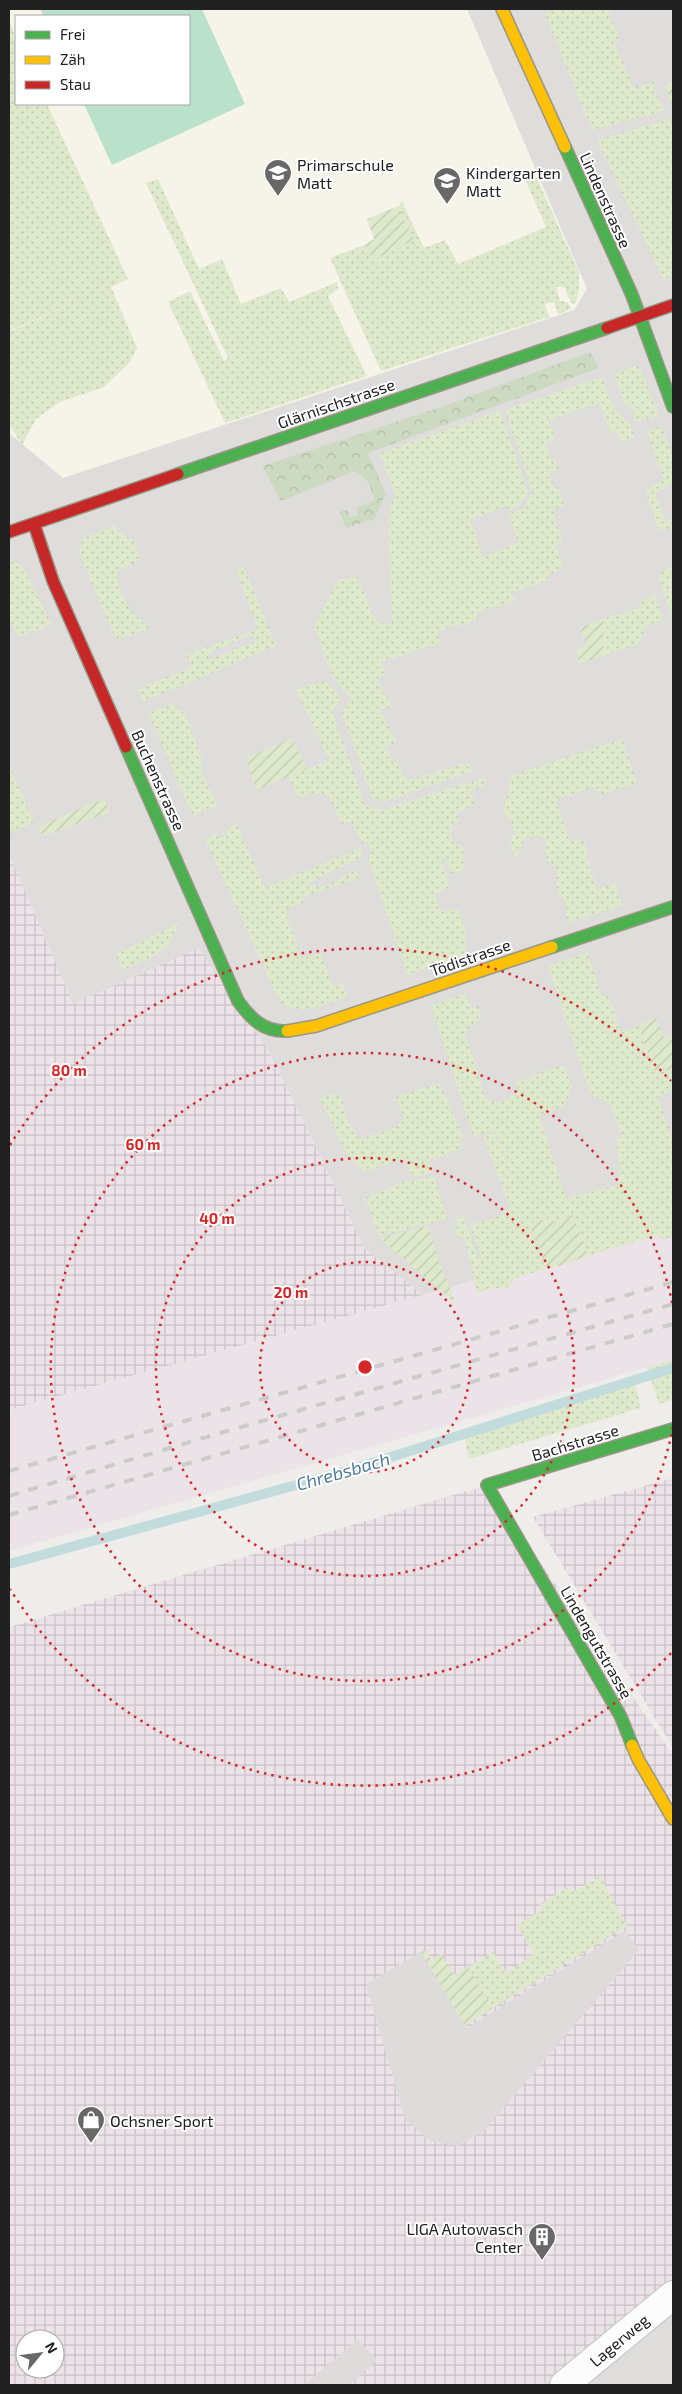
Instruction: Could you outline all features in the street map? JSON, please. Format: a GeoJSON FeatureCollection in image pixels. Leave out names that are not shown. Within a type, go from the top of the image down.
{"type":"FeatureCollection","features":[{"type":"Feature","properties":{"kind":"street","name":"Lindenstrasse"},"geometry":{"type":"LineString","coordinates":[[504,9],[640,316],[673,407]]}},
{"type":"Feature","properties":{"kind":"street","name":"Glärnischstrasse"},"geometry":{"type":"LineString","coordinates":[[9,532],[673,305]]}},
{"type":"Feature","properties":{"kind":"street","name":"Buchenstrasse"},"geometry":{"type":"LineString","coordinates":[[34,524],[53,581],[238,1000],[255,1022],[265,1030],[276,1032]]}},
{"type":"Feature","properties":{"kind":"street","name":"Tödistrasse"},"geometry":{"type":"LineString","coordinates":[[276,1032],[296,1031],[316,1026],[673,907]]}},
{"type":"Feature","properties":{"kind":"street","name":"Bachstrasse"},"geometry":{"type":"LineString","coordinates":[[487,1485],[673,1429]]}},
{"type":"Feature","properties":{"kind":"street","name":"Lindengutstrasse"},"geometry":{"type":"LineString","coordinates":[[487,1485],[621,1717],[638,1759],[673,1819]]}},
{"type":"Feature","properties":{"kind":"street","name":"Lagerweg"},"geometry":{"type":"LineString","coordinates":[[564,2385],[673,2295]]}},
{"type":"Feature","properties":{"kind":"shaded area"},"geometry":{"type":"Polygon","coordinates":[[[9,9],[673,9],[673,1225],[423,1295],[365,1249],[269,1051],[73,1004],[9,854],[9,9]]]}},
{"type":"Feature","properties":{"kind":"shaded area","name":"Primarschule Matt"},"geometry":{"type":"Polygon","coordinates":[[[9,9],[467,9],[587,289],[574,310],[63,478],[9,433],[9,9]]]}},
{"type":"Feature","properties":{"kind":"shaded area"},"geometry":{"type":"Polygon","coordinates":[[[9,854],[73,1004],[199,948],[269,1051],[365,1249],[423,1295],[9,1410],[9,854]]]}},
{"type":"Feature","properties":{"kind":"shaded area"},"geometry":{"type":"Polygon","coordinates":[[[673,1225],[673,1360],[9,1551],[9,1410],[673,1225]]]}},
{"type":"Feature","properties":{"kind":"shaded area"},"geometry":{"type":"Polygon","coordinates":[[[673,1478],[673,1748],[533,1517],[673,1478]]]}},
{"type":"Feature","properties":{"kind":"shaded area"},"geometry":{"type":"Polygon","coordinates":[[[487,1485],[673,1755],[673,2284],[543,2385],[9,2385],[9,1627],[487,1485]]]}},
{"type":"Feature","properties":{"kind":"shaded area"},"geometry":{"type":"Polygon","coordinates":[[[625,1931],[639,1950],[483,2132],[457,2146],[430,2141],[405,2119],[366,1984],[421,1952],[467,2028],[625,1931]]]}},
{"type":"Feature","properties":{"kind":"shaded area"},"geometry":{"type":"Polygon","coordinates":[[[673,2284],[673,2385],[543,2385],[673,2284]]]}},
{"type":"Feature","properties":{"kind":"shaded area"},"geometry":{"type":"Polygon","coordinates":[[[358,2339],[377,2361],[349,2385],[304,2385],[358,2339]]]}},
{"type":"Feature","properties":{"kind":"green space"},"geometry":{"type":"Polygon","coordinates":[[[40,9],[202,9],[245,104],[112,165],[84,105],[190,105],[190,15],[43,15],[40,9]]]}},
{"type":"Feature","properties":{"kind":"green space"},"geometry":{"type":"Polygon","coordinates":[[[555,9],[615,9],[608,13],[620,39],[615,43],[633,88],[656,81],[654,88],[664,111],[592,130],[545,14],[555,9]]]}},
{"type":"Feature","properties":{"kind":"green space"},"geometry":{"type":"Polygon","coordinates":[[[9,21],[15,35],[15,105],[47,105],[128,279],[111,287],[137,348],[130,362],[104,387],[60,402],[36,419],[22,445],[9,424],[9,332],[77,301],[9,331],[9,21]]]}},
{"type":"Feature","properties":{"kind":"green space"},"geometry":{"type":"Polygon","coordinates":[[[673,81],[673,108],[665,85],[673,81]]]}},
{"type":"Feature","properties":{"kind":"green space"},"geometry":{"type":"Polygon","coordinates":[[[673,118],[673,275],[663,279],[597,140],[673,118]]]}},
{"type":"Feature","properties":{"kind":"green space"},"geometry":{"type":"Polygon","coordinates":[[[520,168],[536,176],[579,272],[579,289],[575,305],[571,302],[564,287],[556,287],[560,301],[567,302],[572,309],[558,314],[554,302],[545,304],[549,317],[381,371],[330,258],[364,245],[373,259],[413,240],[398,206],[402,202],[424,248],[445,240],[458,264],[546,227],[520,168]]]}},
{"type":"Feature","properties":{"kind":"green space"},"geometry":{"type":"Polygon","coordinates":[[[158,179],[199,269],[222,259],[241,304],[281,288],[289,302],[337,282],[338,288],[328,296],[367,376],[225,423],[168,302],[190,291],[224,361],[228,358],[146,183],[158,179]]]}},
{"type":"Feature","properties":{"kind":"green space"},"geometry":{"type":"Polygon","coordinates":[[[398,206],[414,240],[373,260],[364,245],[374,239],[367,219],[398,206]]]}},
{"type":"Feature","properties":{"kind":"green space"},"geometry":{"type":"Polygon","coordinates":[[[590,352],[599,368],[368,453],[386,494],[374,519],[346,528],[340,512],[347,510],[350,517],[358,515],[356,508],[375,500],[367,480],[355,471],[281,501],[262,466],[444,406],[590,352]]]}},
{"type":"Feature","properties":{"kind":"green space"},"geometry":{"type":"Polygon","coordinates":[[[639,365],[659,416],[636,421],[630,403],[625,405],[614,374],[639,365]]]}},
{"type":"Feature","properties":{"kind":"green space"},"geometry":{"type":"Polygon","coordinates":[[[602,377],[615,411],[630,423],[634,437],[622,442],[616,431],[610,432],[600,403],[548,420],[555,439],[545,443],[551,461],[555,458],[559,469],[549,472],[554,488],[558,487],[565,505],[553,510],[562,541],[556,544],[563,569],[547,575],[549,580],[512,592],[515,600],[496,608],[495,605],[476,613],[478,619],[464,625],[438,631],[440,643],[381,662],[386,674],[378,678],[384,696],[387,696],[392,707],[380,709],[396,742],[386,747],[393,762],[398,760],[405,781],[468,763],[473,771],[384,802],[372,798],[342,713],[351,698],[332,677],[314,626],[339,580],[357,576],[376,622],[392,624],[388,525],[391,501],[396,498],[380,453],[500,411],[528,492],[521,504],[508,511],[506,506],[471,519],[483,557],[518,542],[508,514],[524,508],[532,491],[505,410],[602,377]]]}},
{"type":"Feature","properties":{"kind":"green space"},"geometry":{"type":"Polygon","coordinates":[[[661,426],[673,455],[673,483],[655,493],[665,522],[673,520],[673,528],[659,531],[646,493],[652,485],[664,480],[647,431],[661,426]]]}},
{"type":"Feature","properties":{"kind":"green space"},"geometry":{"type":"Polygon","coordinates":[[[115,525],[117,533],[120,532],[135,542],[140,560],[116,572],[121,589],[132,611],[143,623],[151,628],[116,640],[79,553],[82,539],[115,525]]]}},
{"type":"Feature","properties":{"kind":"green space"},"geometry":{"type":"Polygon","coordinates":[[[9,558],[23,567],[52,625],[18,637],[9,619],[9,558]]]}},
{"type":"Feature","properties":{"kind":"green space"},"geometry":{"type":"Polygon","coordinates":[[[243,566],[272,635],[270,636],[278,645],[143,702],[138,689],[192,667],[186,655],[258,629],[236,569],[243,566]],[[250,635],[209,653],[208,660],[259,640],[250,635]]]}},
{"type":"Feature","properties":{"kind":"green space"},"geometry":{"type":"Polygon","coordinates":[[[673,567],[671,577],[673,617],[671,617],[659,577],[660,572],[673,567]]]}},
{"type":"Feature","properties":{"kind":"green space"},"geometry":{"type":"Polygon","coordinates":[[[655,595],[663,620],[647,625],[638,644],[604,655],[602,619],[639,608],[642,600],[655,595]]]}},
{"type":"Feature","properties":{"kind":"green space"},"geometry":{"type":"Polygon","coordinates":[[[602,619],[604,655],[579,664],[576,650],[587,645],[580,628],[602,619]]]}},
{"type":"Feature","properties":{"kind":"green space"},"geometry":{"type":"Polygon","coordinates":[[[325,681],[341,697],[332,712],[365,805],[381,810],[484,778],[486,785],[471,790],[475,804],[457,813],[459,821],[452,825],[451,838],[456,845],[463,847],[464,869],[452,875],[446,858],[441,859],[450,887],[435,894],[442,912],[458,908],[467,937],[465,956],[407,975],[368,857],[372,854],[368,842],[362,843],[351,821],[342,824],[328,795],[314,793],[298,798],[288,776],[329,761],[296,689],[325,681]]]}},
{"type":"Feature","properties":{"kind":"green space"},"geometry":{"type":"Polygon","coordinates":[[[172,704],[186,715],[202,760],[200,769],[218,806],[193,816],[148,713],[172,704]]]}},
{"type":"Feature","properties":{"kind":"green space"},"geometry":{"type":"Polygon","coordinates":[[[292,738],[307,769],[256,790],[246,758],[292,738]]]}},
{"type":"Feature","properties":{"kind":"green space"},"geometry":{"type":"Polygon","coordinates":[[[622,739],[637,783],[601,794],[592,787],[556,800],[570,841],[581,839],[587,847],[587,858],[597,890],[616,883],[622,905],[567,923],[566,903],[556,889],[557,868],[545,859],[546,840],[528,837],[523,843],[520,854],[515,856],[509,842],[512,840],[511,836],[516,834],[509,817],[503,814],[511,776],[622,739]]]}},
{"type":"Feature","properties":{"kind":"green space"},"geometry":{"type":"Polygon","coordinates":[[[9,765],[34,822],[9,834],[9,765]]]}},
{"type":"Feature","properties":{"kind":"green space"},"geometry":{"type":"Polygon","coordinates":[[[105,800],[110,812],[43,836],[38,827],[92,803],[105,800]]]}},
{"type":"Feature","properties":{"kind":"green space"},"geometry":{"type":"Polygon","coordinates":[[[237,824],[265,888],[360,848],[364,856],[307,884],[314,886],[326,885],[356,870],[360,878],[303,897],[304,902],[285,910],[301,958],[321,953],[333,986],[343,984],[348,997],[322,1006],[305,1009],[288,1007],[280,1002],[205,839],[217,833],[218,837],[228,836],[225,829],[237,824]]]}},
{"type":"Feature","properties":{"kind":"green space"},"geometry":{"type":"Polygon","coordinates":[[[178,922],[171,941],[165,948],[151,958],[123,970],[115,954],[168,929],[168,927],[178,922]]]}},
{"type":"Feature","properties":{"kind":"green space"},"geometry":{"type":"Polygon","coordinates":[[[588,952],[601,996],[609,996],[621,1033],[638,1025],[656,1074],[673,1068],[673,1090],[658,1097],[673,1142],[673,1237],[663,1240],[657,1235],[588,1256],[573,1215],[553,1222],[540,1220],[529,1225],[546,1269],[515,1278],[507,1288],[494,1288],[477,1293],[465,1238],[460,1238],[456,1234],[455,1220],[463,1216],[478,1258],[481,1258],[470,1225],[503,1215],[510,1206],[483,1136],[495,1132],[516,1189],[496,1130],[473,1136],[431,1005],[466,994],[471,1009],[478,1006],[482,1019],[470,1026],[464,1039],[470,1045],[485,1099],[500,1103],[519,1091],[515,1083],[558,1066],[565,1067],[572,1087],[566,1105],[539,1115],[566,1198],[619,1185],[620,1162],[615,1140],[622,1137],[610,1103],[591,1095],[548,966],[588,952]]]}},
{"type":"Feature","properties":{"kind":"green space"},"geometry":{"type":"Polygon","coordinates":[[[656,1018],[664,1038],[673,1035],[673,1068],[656,1074],[638,1025],[656,1018]]]}},
{"type":"Feature","properties":{"kind":"green space"},"geometry":{"type":"Polygon","coordinates":[[[440,1083],[464,1139],[459,1141],[463,1148],[430,1160],[431,1172],[418,1177],[411,1175],[405,1158],[365,1172],[345,1151],[320,1097],[331,1094],[341,1096],[347,1120],[359,1139],[397,1127],[404,1117],[395,1097],[440,1083]]]}},
{"type":"Feature","properties":{"kind":"green space"},"geometry":{"type":"Polygon","coordinates":[[[434,1176],[448,1219],[379,1236],[366,1200],[363,1199],[400,1183],[434,1176]]]}},
{"type":"Feature","properties":{"kind":"green space"},"geometry":{"type":"Polygon","coordinates":[[[573,1215],[588,1256],[548,1270],[529,1224],[540,1220],[553,1222],[573,1215]]]}},
{"type":"Feature","properties":{"kind":"green space"},"geometry":{"type":"Polygon","coordinates":[[[428,1226],[442,1270],[455,1300],[453,1301],[379,1238],[428,1226]]]}},
{"type":"Feature","properties":{"kind":"green space"},"geometry":{"type":"Polygon","coordinates":[[[673,1360],[673,1400],[659,1404],[647,1368],[673,1360]]]}},
{"type":"Feature","properties":{"kind":"green space"},"geometry":{"type":"Polygon","coordinates":[[[635,1383],[641,1408],[469,1459],[463,1432],[635,1383]]]}},
{"type":"Feature","properties":{"kind":"green space"},"geometry":{"type":"Polygon","coordinates":[[[600,1876],[627,1926],[493,2008],[468,1967],[493,1952],[506,1973],[534,1954],[517,1925],[544,1908],[539,1905],[566,1888],[576,1891],[600,1876]]]}},
{"type":"Feature","properties":{"kind":"green space"},"geometry":{"type":"Polygon","coordinates":[[[427,1950],[431,1960],[442,1954],[454,1975],[468,1967],[493,2008],[465,2026],[421,1952],[427,1950]]]}},
{"type":"Feature","properties":{"kind":"waterway","name":"Chrebsbach"},"geometry":{"type":"LineString","coordinates":[[9,1564],[340,1473],[673,1368]]}},
{"type":"Feature","properties":{"kind":"railway"},"geometry":{"type":"LineString","coordinates":[[9,1471],[673,1282]]}},
{"type":"Feature","properties":{"kind":"railway"},"geometry":{"type":"LineString","coordinates":[[9,1496],[220,1433],[673,1304]]}},
{"type":"Feature","properties":{"kind":"railway"},"geometry":{"type":"LineString","coordinates":[[9,1515],[673,1324]]}},
{"type":"Feature","properties":{"kind":"traffic: fast"},"geometry":{"type":"LineString","coordinates":[[565,147],[632,295],[673,407]]}},
{"type":"Feature","properties":{"kind":"traffic: fast"},"geometry":{"type":"LineString","coordinates":[[178,474],[607,328]]}},
{"type":"Feature","properties":{"kind":"traffic: fast"},"geometry":{"type":"LineString","coordinates":[[126,747],[238,1001],[253,1019],[265,1027],[287,1031]]}},
{"type":"Feature","properties":{"kind":"traffic: fast"},"geometry":{"type":"LineString","coordinates":[[552,947],[673,907]]}},
{"type":"Feature","properties":{"kind":"traffic: fast"},"geometry":{"type":"LineString","coordinates":[[632,1745],[621,1717],[487,1485],[673,1429]]}},
{"type":"Feature","properties":{"kind":"traffic: slow"},"geometry":{"type":"LineString","coordinates":[[502,9],[565,147]]}},
{"type":"Feature","properties":{"kind":"traffic: slow"},"geometry":{"type":"LineString","coordinates":[[287,1031],[316,1026],[552,947]]}},
{"type":"Feature","properties":{"kind":"traffic: slow"},"geometry":{"type":"LineString","coordinates":[[632,1745],[638,1759],[673,1819]]}},
{"type":"Feature","properties":{"kind":"traffic: jam"},"geometry":{"type":"LineString","coordinates":[[607,328],[673,305]]}},
{"type":"Feature","properties":{"kind":"traffic: jam"},"geometry":{"type":"LineString","coordinates":[[9,532],[178,474]]}},
{"type":"Feature","properties":{"kind":"traffic: jam"},"geometry":{"type":"LineString","coordinates":[[34,524],[53,581],[126,747]]}},
{"type":"Feature","properties":{"kind":"place","name":"Primarschule Matt"},"geometry":{"type":"Point","coordinates":[278,197]}},
{"type":"Feature","properties":{"kind":"place","name":"Kindergarten Matt"},"geometry":{"type":"Point","coordinates":[447,205]}},
{"type":"Feature","properties":{"kind":"place","name":"Ochsner Sport"},"geometry":{"type":"Point","coordinates":[91,2144]}},
{"type":"Feature","properties":{"kind":"place","name":"LIGA Autowasch Center"},"geometry":{"type":"Point","coordinates":[542,2261]}}]}
